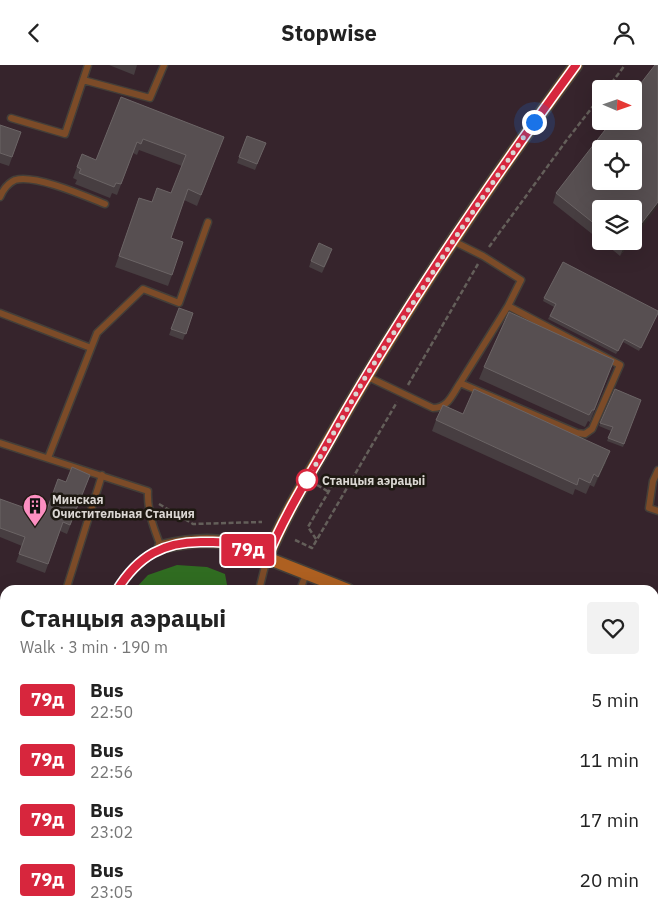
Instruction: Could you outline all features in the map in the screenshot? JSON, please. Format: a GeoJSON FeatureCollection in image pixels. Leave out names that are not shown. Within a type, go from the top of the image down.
{"type":"FeatureCollection","features":[{"type":"Feature","properties":{"kind":"street"},"geometry":{"type":"LineString","coordinates":[[267,558],[278,531],[366,376],[453,241],[534,122],[576,65]]}},
{"type":"Feature","properties":{"kind":"street"},"geometry":{"type":"LineString","coordinates":[[161,547],[196,541],[230,543],[335,585]]}},
{"type":"Feature","properties":{"kind":"lane"},"geometry":{"type":"LineString","coordinates":[[11,118],[65,134],[88,65]]}},
{"type":"Feature","properties":{"kind":"lane"},"geometry":{"type":"LineString","coordinates":[[83,80],[150,98],[164,65]]}},
{"type":"Feature","properties":{"kind":"lane"},"geometry":{"type":"LineString","coordinates":[[1,194],[9,184],[16,180],[32,180],[48,183],[105,203]]}},
{"type":"Feature","properties":{"kind":"lane"},"geometry":{"type":"LineString","coordinates":[[48,458],[97,333],[143,289],[179,303],[208,222]]}},
{"type":"Feature","properties":{"kind":"lane"},"geometry":{"type":"LineString","coordinates":[[366,376],[433,408],[441,408],[446,404],[460,383],[508,306],[521,280],[483,256],[453,241]]}},
{"type":"Feature","properties":{"kind":"lane"},"geometry":{"type":"LineString","coordinates":[[460,383],[577,433],[585,434],[592,429],[620,365],[508,306]]}},
{"type":"Feature","properties":{"kind":"lane"},"geometry":{"type":"LineString","coordinates":[[0,313],[91,347]]}},
{"type":"Feature","properties":{"kind":"lane"},"geometry":{"type":"LineString","coordinates":[[0,443],[148,491],[149,513],[161,547],[147,555],[136,565],[121,585]]}},
{"type":"Feature","properties":{"kind":"lane"},"geometry":{"type":"LineString","coordinates":[[658,470],[653,481],[649,508],[658,511]]}},
{"type":"Feature","properties":{"kind":"lane"},"geometry":{"type":"LineString","coordinates":[[68,585],[102,475]]}},
{"type":"Feature","properties":{"kind":"lane"},"geometry":{"type":"LineString","coordinates":[[260,585],[267,558]]}},
{"type":"Feature","properties":{"kind":"lane"},"geometry":{"type":"LineString","coordinates":[[302,585],[306,574]]}},
{"type":"Feature","properties":{"kind":"path"},"geometry":{"type":"LineString","coordinates":[[613,80],[625,65]]}},
{"type":"Feature","properties":{"kind":"path"},"geometry":{"type":"LineString","coordinates":[[295,540],[312,548],[483,256],[592,107]]}},
{"type":"Feature","properties":{"kind":"path"},"geometry":{"type":"LineString","coordinates":[[316,539],[308,527],[336,479],[353,478]]}},
{"type":"Feature","properties":{"kind":"path"},"geometry":{"type":"LineString","coordinates":[[148,502],[155,502],[194,524],[262,522]]}},
{"type":"Feature","properties":{"kind":"shaded area"},"geometry":{"type":"Polygon","coordinates":[[[0,65],[658,65],[658,585],[0,585],[0,65]]]}},
{"type":"Feature","properties":{"kind":"green space"},"geometry":{"type":"Polygon","coordinates":[[[177,565],[207,567],[225,574],[227,585],[139,585],[148,575],[177,565]]]}},
{"type":"Feature","properties":{"kind":"building"},"geometry":{"type":"Polygon","coordinates":[[[655,65],[658,65],[658,202],[642,223],[642,200],[592,200],[592,222],[556,193],[592,147],[592,190],[642,190],[642,140],[597,140],[605,130],[642,130],[642,82],[655,65]]]}},
{"type":"Feature","properties":{"kind":"building"},"geometry":{"type":"Polygon","coordinates":[[[121,97],[224,137],[201,195],[188,189],[171,238],[183,242],[172,275],[119,256],[139,198],[152,202],[157,188],[171,193],[186,155],[143,139],[141,144],[137,142],[121,184],[116,183],[114,187],[79,173],[81,169],[77,167],[82,154],[96,160],[121,97]]]}},
{"type":"Feature","properties":{"kind":"building"},"geometry":{"type":"Polygon","coordinates":[[[0,125],[21,132],[12,157],[0,153],[0,125]]]}},
{"type":"Feature","properties":{"kind":"building"},"geometry":{"type":"Polygon","coordinates":[[[247,136],[266,143],[257,164],[239,157],[247,136]]]}},
{"type":"Feature","properties":{"kind":"building"},"geometry":{"type":"Polygon","coordinates":[[[319,243],[332,249],[324,267],[311,261],[319,243]]]}},
{"type":"Feature","properties":{"kind":"building"},"geometry":{"type":"Polygon","coordinates":[[[563,262],[658,311],[641,348],[624,339],[618,351],[550,316],[556,304],[544,298],[563,262]]]}},
{"type":"Feature","properties":{"kind":"building"},"geometry":{"type":"Polygon","coordinates":[[[179,308],[193,313],[186,334],[171,329],[179,308]]]}},
{"type":"Feature","properties":{"kind":"building"},"geometry":{"type":"Polygon","coordinates":[[[509,312],[614,360],[594,410],[589,415],[484,367],[509,312]]]}},
{"type":"Feature","properties":{"kind":"building"},"geometry":{"type":"Polygon","coordinates":[[[474,389],[610,451],[598,477],[594,474],[590,483],[579,478],[577,485],[436,420],[443,405],[463,414],[474,389]]]}},
{"type":"Feature","properties":{"kind":"building"},"geometry":{"type":"Polygon","coordinates":[[[615,389],[641,400],[624,444],[608,438],[613,427],[600,423],[615,389]]]}},
{"type":"Feature","properties":{"kind":"building","name":"Минская Очистительная Станция"},"geometry":{"type":"Polygon","coordinates":[[[72,467],[90,475],[70,525],[63,522],[48,564],[19,554],[25,537],[0,528],[0,499],[45,515],[58,479],[66,482],[72,467]]]}},
{"type":"Feature","properties":{"kind":"bus line","name":"79д"},"geometry":{"type":"LineString","coordinates":[[121,585],[136,565],[147,555],[161,547],[178,543],[196,541],[230,543],[267,558],[278,531],[366,376],[453,241],[534,122],[576,65]]}},
{"type":"Feature","properties":{"kind":"place","name":"Станцыя аэрацыі"},"geometry":{"type":"Point","coordinates":[307,480]}},
{"type":"Feature","properties":{"kind":"place","name":"Минская Очистительная Станция"},"geometry":{"type":"Point","coordinates":[35,527]}},
{"type":"Feature","properties":{"kind":"route"},"geometry":{"type":"LineString","coordinates":[[307,480],[366,376],[453,241],[534,122]]}}]}
